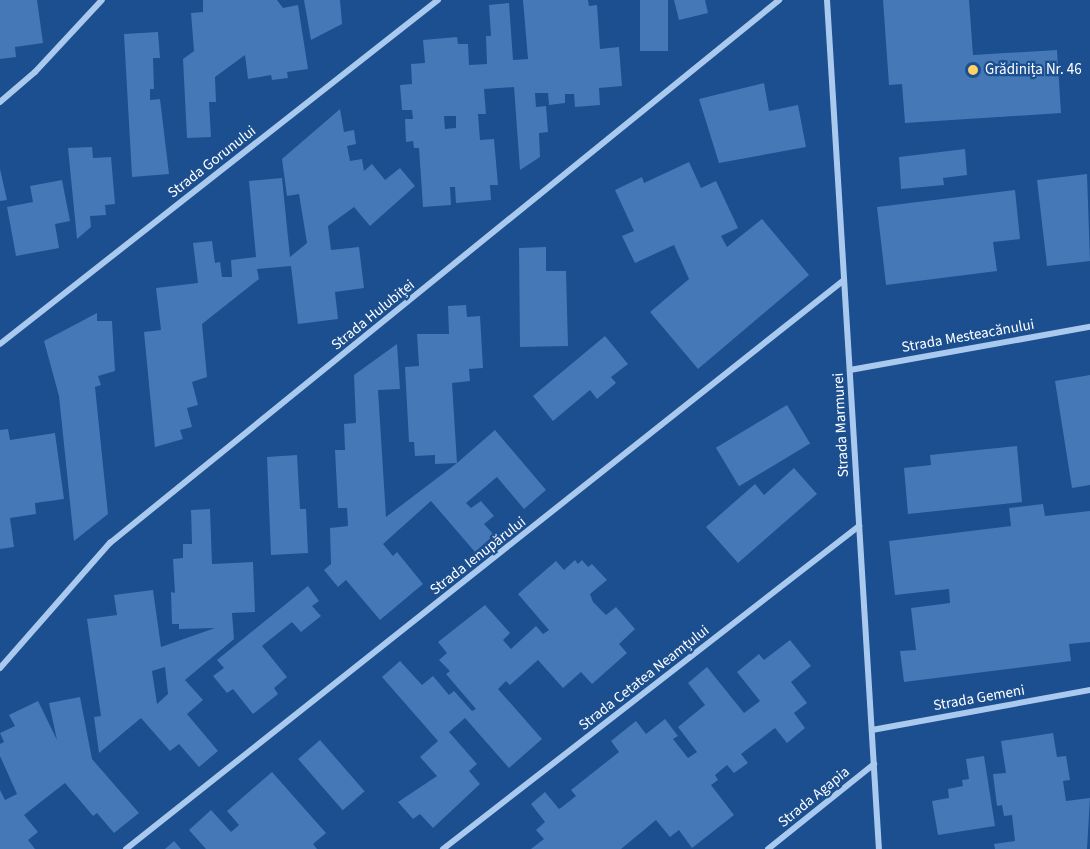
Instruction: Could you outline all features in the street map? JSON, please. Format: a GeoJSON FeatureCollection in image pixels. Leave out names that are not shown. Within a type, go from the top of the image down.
{"type":"FeatureCollection","features":[{"type":"Feature","properties":{"kind":"street"},"geometry":{"type":"LineString","coordinates":[[0,102],[35,72],[102,0]]}},
{"type":"Feature","properties":{"kind":"street","name":"Strada Gorunului"},"geometry":{"type":"LineString","coordinates":[[0,344],[438,0]]}},
{"type":"Feature","properties":{"kind":"street","name":"Strada Hulubiței"},"geometry":{"type":"LineString","coordinates":[[0,668],[110,543],[779,0]]}},
{"type":"Feature","properties":{"kind":"street","name":"Strada Marmurei"},"geometry":{"type":"LineString","coordinates":[[827,0],[879,849]]}},
{"type":"Feature","properties":{"kind":"street","name":"Strada Ienupărului"},"geometry":{"type":"LineString","coordinates":[[126,849],[844,280]]}},
{"type":"Feature","properties":{"kind":"street","name":"Strada Mesteacănului"},"geometry":{"type":"LineString","coordinates":[[850,370],[1090,327]]}},
{"type":"Feature","properties":{"kind":"street","name":"Strada Cetatea Neamțului"},"geometry":{"type":"LineString","coordinates":[[443,849],[860,526]]}},
{"type":"Feature","properties":{"kind":"street","name":"Strada Gemeni"},"geometry":{"type":"LineString","coordinates":[[872,730],[1090,690]]}},
{"type":"Feature","properties":{"kind":"street","name":"Strada Agapia"},"geometry":{"type":"LineString","coordinates":[[768,849],[874,764]]}},
{"type":"Feature","properties":{"kind":"building"},"geometry":{"type":"Polygon","coordinates":[[[0,0],[37,0],[43,43],[15,47],[16,57],[0,59],[0,0]]]}},
{"type":"Feature","properties":{"kind":"building"},"geometry":{"type":"Polygon","coordinates":[[[203,0],[277,0],[283,8],[298,5],[308,69],[287,72],[288,78],[272,80],[271,75],[248,79],[245,55],[215,77],[216,102],[209,102],[211,137],[187,138],[183,59],[194,51],[191,13],[203,12],[203,0]]]}},
{"type":"Feature","properties":{"kind":"building"},"geometry":{"type":"Polygon","coordinates":[[[304,0],[340,0],[342,24],[311,40],[304,0]]]}},
{"type":"Feature","properties":{"kind":"building"},"geometry":{"type":"Polygon","coordinates":[[[523,0],[588,0],[589,6],[597,5],[600,49],[619,47],[622,86],[599,88],[600,105],[575,107],[574,94],[565,94],[565,103],[549,105],[548,93],[535,93],[536,107],[546,106],[548,132],[539,133],[540,157],[520,170],[514,87],[484,89],[486,114],[478,114],[480,140],[494,139],[498,185],[490,185],[491,200],[456,203],[455,187],[450,187],[451,205],[423,207],[419,148],[414,148],[413,141],[406,142],[405,119],[413,119],[412,110],[402,110],[400,85],[412,84],[411,64],[425,63],[423,40],[457,37],[458,44],[468,44],[469,65],[487,64],[486,36],[491,36],[489,5],[509,3],[513,60],[528,59],[523,0]],[[444,116],[445,129],[456,128],[456,116],[444,116]]]}},
{"type":"Feature","properties":{"kind":"building"},"geometry":{"type":"Polygon","coordinates":[[[640,0],[668,0],[668,51],[640,51],[640,0]]]}},
{"type":"Feature","properties":{"kind":"building"},"geometry":{"type":"Polygon","coordinates":[[[674,0],[705,0],[708,13],[679,20],[674,0]]]}},
{"type":"Feature","properties":{"kind":"building","name":"Grădinița Nr. 46"},"geometry":{"type":"Polygon","coordinates":[[[883,0],[969,0],[973,55],[1057,50],[1061,113],[905,123],[902,84],[889,85],[883,0]]]}},
{"type":"Feature","properties":{"kind":"building"},"geometry":{"type":"Polygon","coordinates":[[[158,32],[160,58],[153,58],[154,89],[150,89],[150,100],[160,99],[169,174],[132,177],[124,34],[158,32]]]}},
{"type":"Feature","properties":{"kind":"building"},"geometry":{"type":"Polygon","coordinates":[[[764,83],[769,111],[798,105],[806,147],[719,163],[699,99],[764,83]]]}},
{"type":"Feature","properties":{"kind":"building"},"geometry":{"type":"Polygon","coordinates":[[[340,109],[344,132],[354,130],[356,144],[347,146],[350,161],[362,159],[364,171],[372,164],[385,180],[400,168],[415,186],[370,226],[354,207],[328,226],[331,250],[359,247],[364,288],[335,292],[338,319],[298,324],[291,266],[257,269],[259,279],[202,324],[207,377],[192,382],[198,405],[187,408],[192,427],[180,430],[183,439],[155,447],[144,332],[161,330],[156,288],[198,283],[193,243],[212,241],[215,263],[220,262],[222,277],[232,277],[231,260],[256,257],[249,181],[282,178],[290,257],[307,243],[299,194],[287,196],[282,159],[340,109]]]}},
{"type":"Feature","properties":{"kind":"building"},"geometry":{"type":"Polygon","coordinates":[[[92,147],[93,158],[111,157],[115,204],[105,205],[106,215],[90,216],[91,227],[77,239],[68,148],[92,147]]]}},
{"type":"Feature","properties":{"kind":"building"},"geometry":{"type":"Polygon","coordinates":[[[965,149],[967,175],[943,178],[944,185],[901,189],[899,157],[965,149]]]}},
{"type":"Feature","properties":{"kind":"building"},"geometry":{"type":"Polygon","coordinates":[[[689,162],[701,188],[716,181],[738,228],[721,236],[727,247],[762,219],[809,275],[698,369],[650,312],[689,279],[674,245],[635,263],[622,236],[634,231],[615,190],[642,177],[644,183],[689,162]]]}},
{"type":"Feature","properties":{"kind":"building"},"geometry":{"type":"Polygon","coordinates":[[[0,169],[7,200],[0,201],[0,169]]]}},
{"type":"Feature","properties":{"kind":"building"},"geometry":{"type":"Polygon","coordinates":[[[1087,174],[1090,261],[1047,266],[1037,180],[1087,174]]]}},
{"type":"Feature","properties":{"kind":"building"},"geometry":{"type":"Polygon","coordinates":[[[62,180],[70,221],[55,224],[59,248],[16,256],[7,207],[33,202],[30,186],[62,180]]]}},
{"type":"Feature","properties":{"kind":"building"},"geometry":{"type":"Polygon","coordinates":[[[1015,190],[1020,239],[993,242],[997,271],[886,285],[877,207],[1015,190]]]}},
{"type":"Feature","properties":{"kind":"building"},"geometry":{"type":"Polygon","coordinates":[[[546,247],[546,271],[566,271],[568,346],[520,347],[519,248],[546,247]]]}},
{"type":"Feature","properties":{"kind":"building"},"geometry":{"type":"Polygon","coordinates":[[[466,305],[467,317],[480,316],[483,368],[469,369],[470,381],[452,383],[457,463],[435,464],[435,455],[415,456],[414,442],[409,442],[405,367],[419,366],[417,334],[449,334],[448,306],[466,305]]]}},
{"type":"Feature","properties":{"kind":"building"},"geometry":{"type":"Polygon","coordinates":[[[97,313],[97,321],[112,321],[115,371],[98,376],[101,385],[95,387],[108,514],[74,541],[59,396],[44,341],[97,313]]]}},
{"type":"Feature","properties":{"kind":"building"},"geometry":{"type":"Polygon","coordinates":[[[605,336],[628,364],[611,377],[616,383],[597,399],[590,390],[553,421],[533,396],[605,336]]]}},
{"type":"Feature","properties":{"kind":"building"},"geometry":{"type":"Polygon","coordinates":[[[397,344],[400,389],[378,390],[386,517],[457,463],[495,430],[546,490],[524,509],[497,477],[466,503],[471,508],[481,501],[494,516],[484,524],[494,535],[475,552],[431,501],[383,544],[393,556],[397,552],[423,584],[380,620],[346,580],[338,587],[324,570],[331,564],[330,528],[348,526],[347,508],[338,508],[335,450],[345,450],[344,424],[356,423],[354,375],[397,344]]]}},
{"type":"Feature","properties":{"kind":"building"},"geometry":{"type":"Polygon","coordinates":[[[1090,375],[1090,485],[1072,488],[1055,381],[1090,375]]]}},
{"type":"Feature","properties":{"kind":"building"},"geometry":{"type":"Polygon","coordinates":[[[787,405],[810,444],[739,486],[716,448],[787,405]]]}},
{"type":"Feature","properties":{"kind":"building"},"geometry":{"type":"Polygon","coordinates":[[[8,429],[10,440],[55,433],[64,499],[35,503],[36,514],[10,518],[14,547],[0,549],[0,430],[8,429]]]}},
{"type":"Feature","properties":{"kind":"building"},"geometry":{"type":"Polygon","coordinates":[[[1017,446],[1022,502],[908,514],[904,468],[931,465],[930,455],[1017,446]]]}},
{"type":"Feature","properties":{"kind":"building"},"geometry":{"type":"Polygon","coordinates":[[[297,455],[300,509],[306,509],[308,553],[271,555],[267,457],[297,455]]]}},
{"type":"Feature","properties":{"kind":"building"},"geometry":{"type":"Polygon","coordinates":[[[794,468],[817,494],[738,563],[706,527],[755,484],[764,495],[794,468]]]}},
{"type":"Feature","properties":{"kind":"building"},"geometry":{"type":"Polygon","coordinates":[[[1043,504],[1045,516],[1090,511],[1090,642],[1069,644],[1071,661],[904,682],[900,651],[916,650],[911,608],[950,603],[949,589],[895,595],[889,541],[1011,526],[1009,508],[1043,504]]]}},
{"type":"Feature","properties":{"kind":"building"},"geometry":{"type":"Polygon","coordinates":[[[210,509],[212,564],[253,562],[255,612],[232,613],[234,639],[185,680],[203,700],[187,714],[218,751],[199,767],[179,744],[170,751],[141,718],[99,753],[94,717],[101,716],[87,619],[117,615],[114,595],[153,590],[161,647],[215,628],[179,629],[179,624],[172,624],[171,592],[175,593],[173,559],[183,558],[183,544],[192,544],[191,510],[210,509]],[[165,667],[152,671],[157,704],[168,694],[165,667]]]}},
{"type":"Feature","properties":{"kind":"building"},"geometry":{"type":"Polygon","coordinates":[[[575,560],[578,564],[582,560],[588,567],[592,564],[607,580],[590,594],[593,602],[606,615],[616,607],[635,629],[619,644],[627,653],[592,684],[581,672],[563,688],[538,660],[510,685],[506,681],[498,689],[542,739],[509,768],[465,718],[449,732],[477,764],[469,771],[480,784],[433,828],[420,814],[413,819],[398,802],[437,776],[420,757],[438,741],[382,677],[400,661],[422,685],[433,676],[449,695],[454,691],[472,711],[476,709],[446,674],[450,671],[439,660],[447,653],[438,642],[485,605],[510,633],[503,640],[511,649],[536,626],[543,634],[549,630],[518,594],[556,561],[564,570],[575,560]]]}},
{"type":"Feature","properties":{"kind":"building"},"geometry":{"type":"Polygon","coordinates":[[[308,586],[319,601],[312,606],[321,616],[301,632],[292,622],[262,646],[287,677],[274,688],[278,694],[253,714],[233,689],[227,693],[213,676],[224,668],[217,660],[308,586]]]}},
{"type":"Feature","properties":{"kind":"building"},"geometry":{"type":"Polygon","coordinates":[[[790,640],[811,666],[791,682],[807,703],[794,713],[805,728],[787,743],[775,728],[741,754],[748,763],[734,773],[727,765],[715,775],[718,780],[711,785],[734,815],[692,848],[679,830],[670,837],[656,820],[621,849],[531,849],[544,839],[536,830],[545,822],[531,804],[545,792],[559,809],[562,807],[576,796],[571,790],[619,752],[611,741],[636,721],[646,734],[665,719],[678,736],[673,739],[688,758],[697,752],[678,727],[705,705],[688,683],[707,667],[744,713],[760,701],[737,672],[759,654],[764,660],[790,640]]]}},
{"type":"Feature","properties":{"kind":"building"},"geometry":{"type":"Polygon","coordinates":[[[80,697],[92,759],[139,813],[114,833],[97,813],[93,816],[65,783],[24,815],[38,832],[28,840],[35,849],[0,849],[0,790],[5,800],[17,794],[0,756],[0,744],[4,742],[0,733],[15,726],[9,715],[38,701],[57,740],[49,703],[80,697]]]}},
{"type":"Feature","properties":{"kind":"building"},"geometry":{"type":"Polygon","coordinates":[[[1053,733],[1057,757],[1066,756],[1070,780],[1063,781],[1066,801],[1090,798],[1087,849],[995,849],[994,844],[1015,841],[1012,815],[1004,816],[1002,805],[997,806],[993,774],[1006,773],[1001,741],[1053,733]]]}},
{"type":"Feature","properties":{"kind":"building"},"geometry":{"type":"Polygon","coordinates":[[[320,740],[365,791],[343,810],[298,759],[320,740]]]}},
{"type":"Feature","properties":{"kind":"building"},"geometry":{"type":"Polygon","coordinates":[[[984,756],[995,826],[938,835],[932,801],[949,798],[948,789],[963,786],[962,780],[969,779],[966,759],[984,756]]]}},
{"type":"Feature","properties":{"kind":"building"},"geometry":{"type":"Polygon","coordinates":[[[272,772],[326,833],[313,844],[317,849],[206,849],[189,830],[211,810],[231,832],[239,825],[227,811],[272,772]]]}},
{"type":"Feature","properties":{"kind":"building"},"geometry":{"type":"Polygon","coordinates":[[[174,841],[181,849],[165,849],[174,841]]]}},
{"type":"Feature","properties":{"kind":"place","name":"Grădinița Nr. 46"},"geometry":{"type":"Point","coordinates":[973,70]}}]}
